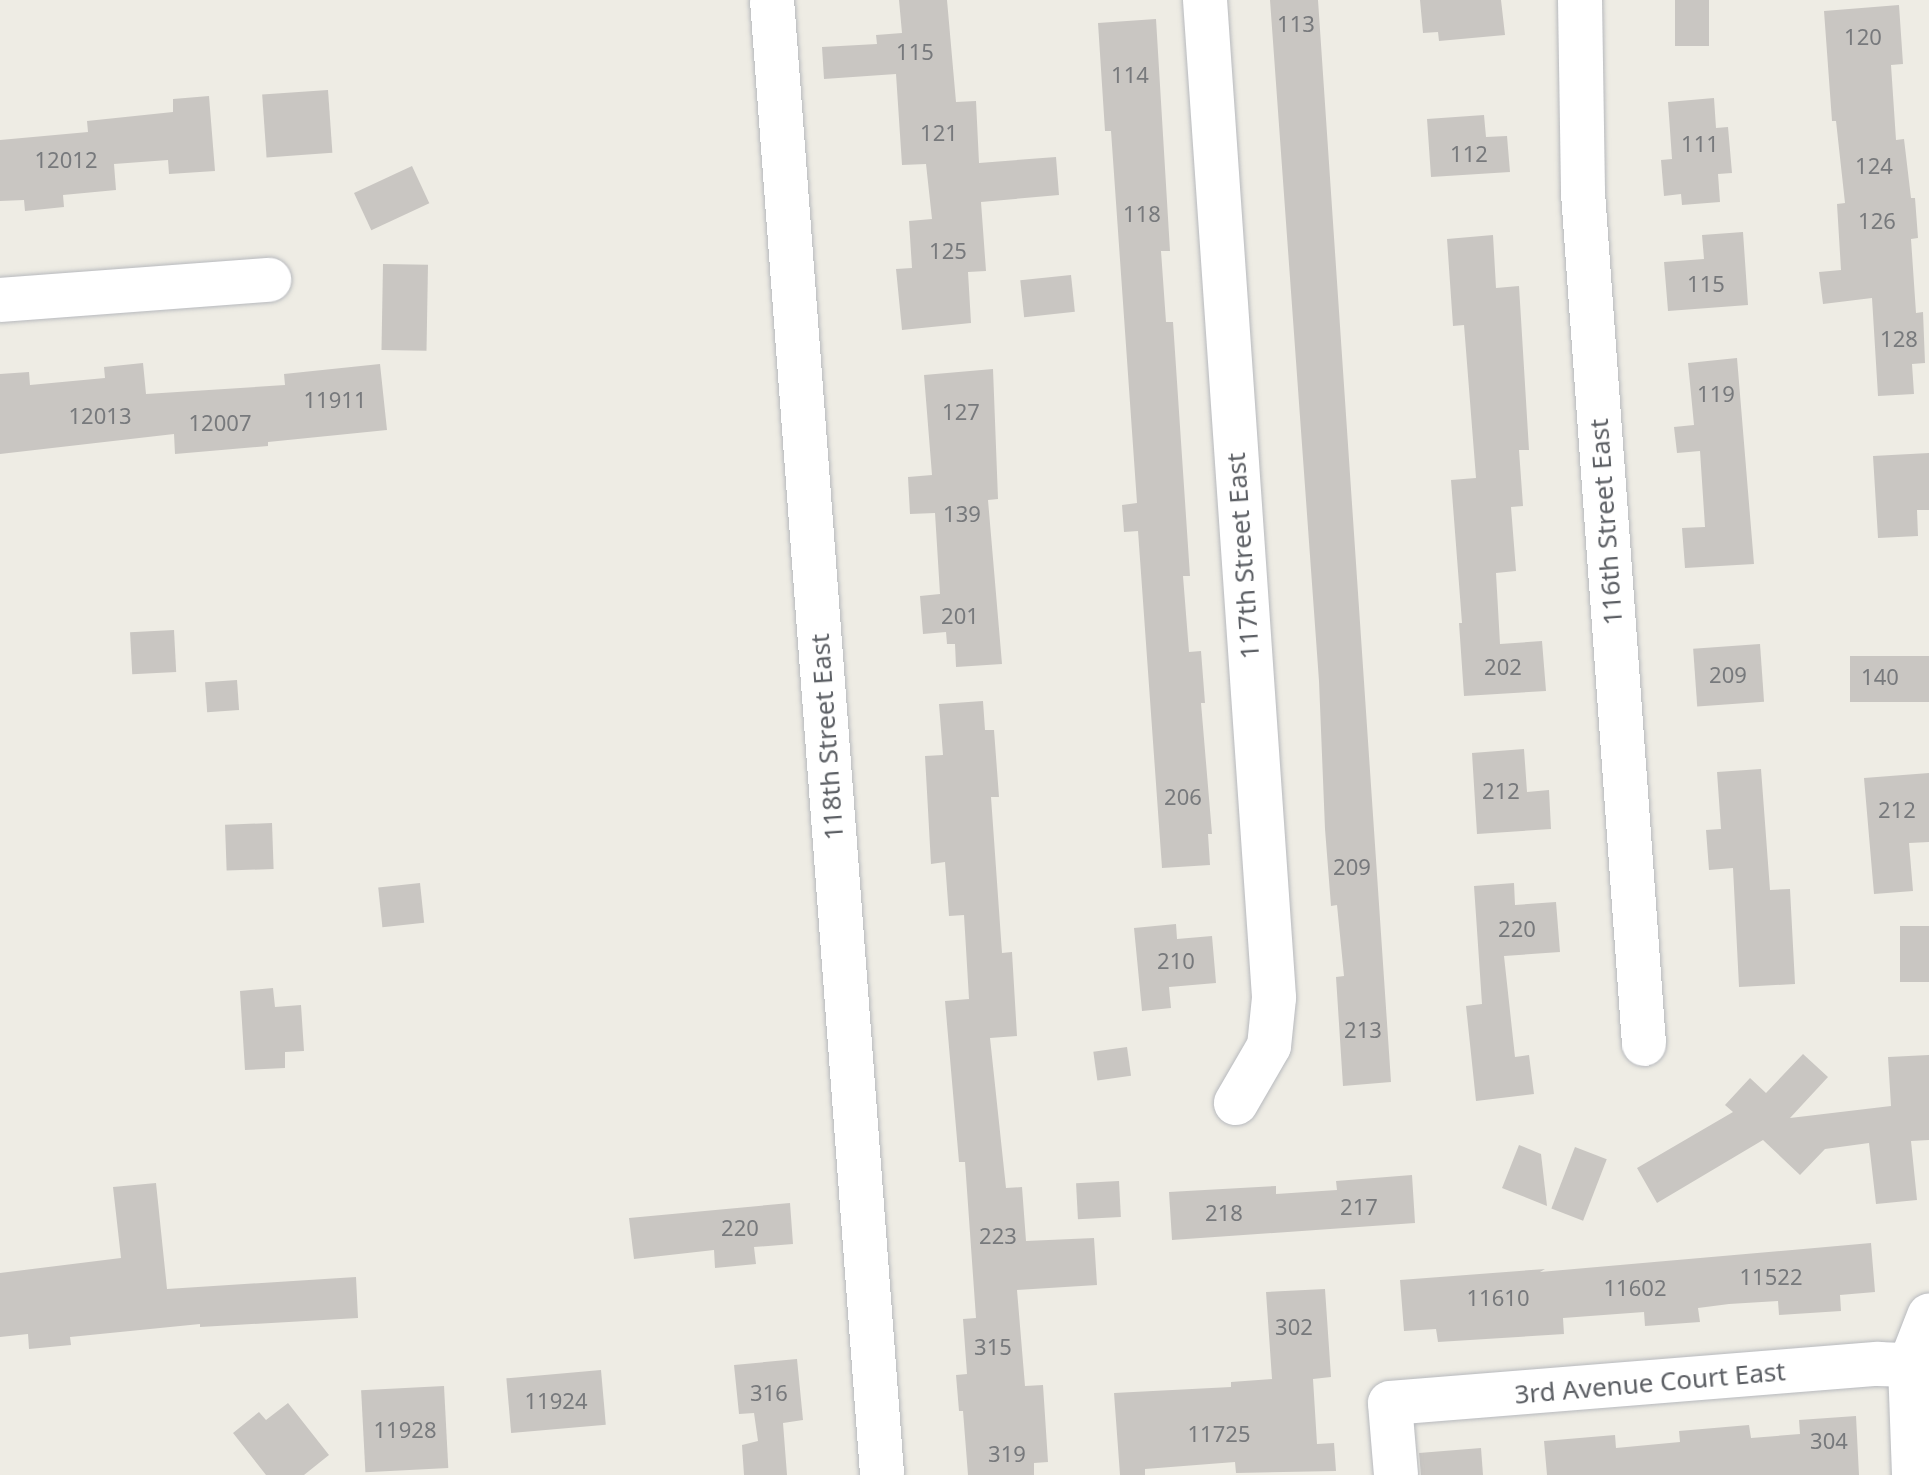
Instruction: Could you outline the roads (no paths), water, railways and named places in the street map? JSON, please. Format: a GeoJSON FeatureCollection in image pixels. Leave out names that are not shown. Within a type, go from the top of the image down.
{"type":"FeatureCollection","features":[{"type":"Feature","properties":{"kind":"street","name":"118th Street East"},"geometry":{"type":"LineString","coordinates":[[772,0],[882,1475]]}},
{"type":"Feature","properties":{"kind":"street","name":"117th Street East"},"geometry":{"type":"LineString","coordinates":[[1205,0],[1274,998],[1269,1046],[1236,1103]]}},
{"type":"Feature","properties":{"kind":"street","name":"116th Street East"},"geometry":{"type":"LineString","coordinates":[[1580,0],[1583,193],[1644,1044]]}},
{"type":"Feature","properties":{"kind":"street"},"geometry":{"type":"LineString","coordinates":[[0,300],[269,280]]}},
{"type":"Feature","properties":{"kind":"street"},"geometry":{"type":"LineString","coordinates":[[1914,1475],[1910,1365],[1929,1316]]}},
{"type":"Feature","properties":{"kind":"street","name":"3rd Avenue Court East"},"geometry":{"type":"LineString","coordinates":[[1396,1475],[1390,1403],[1878,1364],[1910,1365]]}}]}
